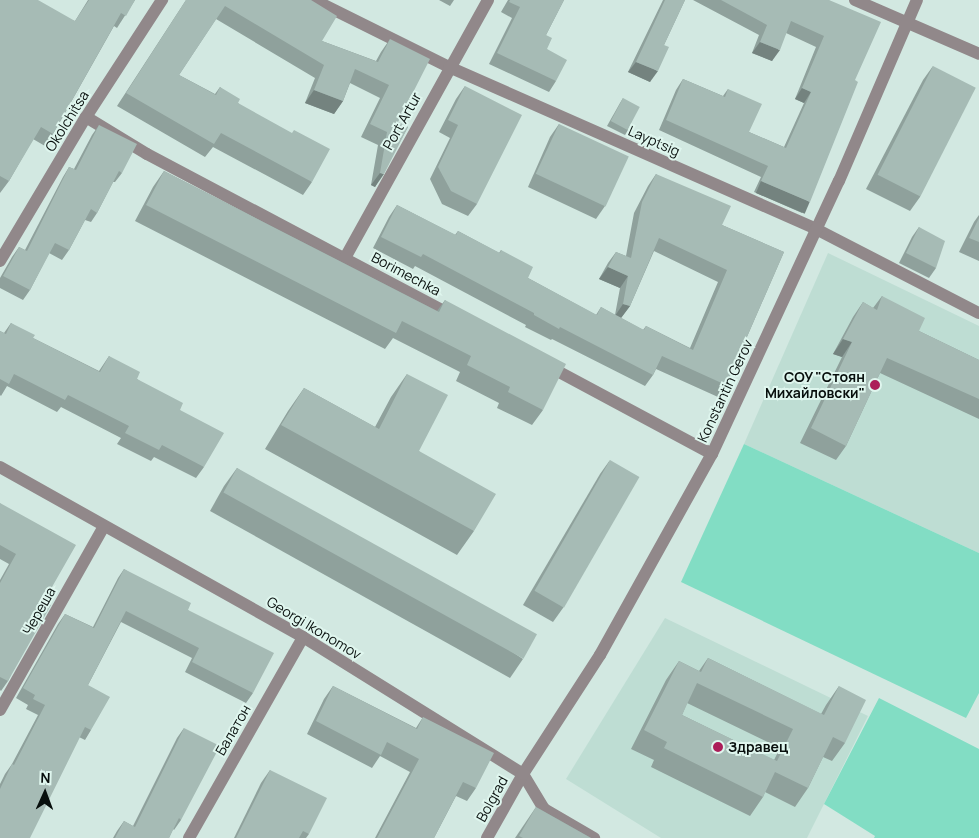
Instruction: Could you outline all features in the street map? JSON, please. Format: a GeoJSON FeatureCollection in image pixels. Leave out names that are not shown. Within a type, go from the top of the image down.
{"type":"FeatureCollection","features":[{"type":"Feature","properties":{"kind":"street","name":"Okolchitsa"},"geometry":{"type":"LineString","coordinates":[[0,261],[86,117],[162,0]]}},
{"type":"Feature","properties":{"kind":"street","name":"Layptsig"},"geometry":{"type":"LineString","coordinates":[[314,0],[449,67],[816,229],[979,313]]}},
{"type":"Feature","properties":{"kind":"street","name":"Port Artur"},"geometry":{"type":"LineString","coordinates":[[345,258],[449,67],[488,0]]}},
{"type":"Feature","properties":{"kind":"street"},"geometry":{"type":"LineString","coordinates":[[855,0],[979,54]]}},
{"type":"Feature","properties":{"kind":"street","name":"Konstantin Gerov"},"geometry":{"type":"LineString","coordinates":[[523,774],[600,655],[712,454],[816,229],[917,0]]}},
{"type":"Feature","properties":{"kind":"street","name":"Borimechka"},"geometry":{"type":"LineString","coordinates":[[86,117],[147,154],[462,321]]}},
{"type":"Feature","properties":{"kind":"street"},"geometry":{"type":"LineString","coordinates":[[540,362],[712,454]]}},
{"type":"Feature","properties":{"kind":"street","name":"Georgi Ikonomov"},"geometry":{"type":"LineString","coordinates":[[0,467],[303,637],[523,774],[544,809],[594,838]]}},
{"type":"Feature","properties":{"kind":"street","name":"Череша"},"geometry":{"type":"LineString","coordinates":[[0,710],[104,526]]}},
{"type":"Feature","properties":{"kind":"street","name":"Балатон"},"geometry":{"type":"LineString","coordinates":[[189,838],[303,637]]}},
{"type":"Feature","properties":{"kind":"street","name":"Bolgrad"},"geometry":{"type":"LineString","coordinates":[[487,838],[523,774]]}},
{"type":"Feature","properties":{"kind":"shaded area","name":"СОУ \"Стоян Михайловски\""},"geometry":{"type":"Polygon","coordinates":[[[828,253],[979,326],[979,553],[744,444],[828,253]]]}},
{"type":"Feature","properties":{"kind":"shaded area","name":"Здравец"},"geometry":{"type":"Polygon","coordinates":[[[665,618],[868,716],[807,838],[661,838],[566,779],[665,618]]]}},
{"type":"Feature","properties":{"kind":"green space"},"geometry":{"type":"Polygon","coordinates":[[[744,444],[979,553],[979,693],[966,718],[681,582],[744,444]]]}},
{"type":"Feature","properties":{"kind":"green space"},"geometry":{"type":"Polygon","coordinates":[[[879,698],[979,749],[979,838],[874,838],[875,836],[824,804],[879,698]]]}},
{"type":"Feature","properties":{"kind":"building"},"geometry":{"type":"Polygon","coordinates":[[[0,0],[38,0],[75,21],[89,0],[135,0],[126,16],[121,13],[53,134],[41,127],[9,181],[0,176],[0,0]]]}},
{"type":"Feature","properties":{"kind":"building"},"geometry":{"type":"Polygon","coordinates":[[[186,0],[311,0],[337,16],[322,41],[378,62],[390,39],[430,59],[398,122],[408,127],[384,174],[380,173],[387,132],[370,124],[389,85],[355,69],[343,101],[314,90],[324,65],[225,6],[179,75],[216,95],[220,87],[240,99],[238,103],[292,133],[294,130],[330,149],[312,182],[221,133],[214,144],[126,93],[186,0]]]}},
{"type":"Feature","properties":{"kind":"building"},"geometry":{"type":"Polygon","coordinates":[[[510,0],[564,0],[546,35],[552,38],[547,49],[567,60],[556,81],[497,53],[520,7],[509,2],[510,0]]]}},
{"type":"Feature","properties":{"kind":"building"},"geometry":{"type":"Polygon","coordinates":[[[665,0],[685,0],[664,45],[669,47],[658,71],[636,62],[665,0]]]}},
{"type":"Feature","properties":{"kind":"building"},"geometry":{"type":"Polygon","coordinates":[[[721,0],[829,0],[881,22],[855,80],[858,82],[810,202],[761,181],[768,166],[666,120],[683,79],[725,97],[728,89],[762,104],[749,132],[786,148],[811,92],[802,88],[824,36],[791,21],[780,50],[760,42],[767,25],[721,0]]]}},
{"type":"Feature","properties":{"kind":"building"},"geometry":{"type":"Polygon","coordinates":[[[933,66],[976,88],[920,196],[878,175],[933,66]]]}},
{"type":"Feature","properties":{"kind":"building"},"geometry":{"type":"Polygon","coordinates":[[[465,86],[522,115],[477,204],[451,191],[438,167],[458,125],[448,120],[465,86]]]}},
{"type":"Feature","properties":{"kind":"building"},"geometry":{"type":"Polygon","coordinates":[[[623,98],[640,107],[628,130],[611,121],[623,98]]]}},
{"type":"Feature","properties":{"kind":"building"},"geometry":{"type":"Polygon","coordinates":[[[559,124],[629,157],[606,206],[536,174],[559,124]]]}},
{"type":"Feature","properties":{"kind":"building"},"geometry":{"type":"Polygon","coordinates":[[[99,125],[137,144],[122,173],[119,171],[97,213],[91,209],[69,250],[55,243],[30,290],[3,276],[19,247],[27,251],[69,167],[76,170],[99,125]]]}},
{"type":"Feature","properties":{"kind":"building"},"geometry":{"type":"Polygon","coordinates":[[[164,171],[439,312],[445,300],[566,364],[543,410],[508,392],[510,387],[467,365],[471,356],[402,321],[396,333],[146,205],[164,171]]]}},
{"type":"Feature","properties":{"kind":"building"},"geometry":{"type":"Polygon","coordinates":[[[656,174],[731,206],[722,225],[784,252],[726,385],[662,356],[653,375],[560,327],[559,329],[534,315],[534,313],[423,254],[421,257],[381,237],[397,205],[456,235],[458,231],[500,253],[501,250],[533,267],[528,278],[597,315],[601,307],[644,330],[646,326],[693,350],[727,270],[659,238],[630,306],[623,304],[628,276],[608,267],[616,252],[631,258],[642,202],[656,174]]]}},
{"type":"Feature","properties":{"kind":"building"},"geometry":{"type":"Polygon","coordinates":[[[979,218],[979,242],[969,238],[979,218]]]}},
{"type":"Feature","properties":{"kind":"building"},"geometry":{"type":"Polygon","coordinates":[[[919,227],[945,241],[936,268],[906,253],[919,227]]]}},
{"type":"Feature","properties":{"kind":"building"},"geometry":{"type":"Polygon","coordinates":[[[882,296],[925,318],[919,331],[979,360],[979,399],[887,358],[846,446],[811,428],[852,342],[843,339],[863,302],[877,310],[882,296]]]}},
{"type":"Feature","properties":{"kind":"building"},"geometry":{"type":"Polygon","coordinates":[[[11,323],[35,335],[33,338],[100,372],[109,356],[140,372],[137,379],[183,403],[180,410],[224,433],[204,467],[162,445],[159,450],[125,433],[129,426],[68,395],[65,400],[14,374],[9,384],[0,379],[0,331],[6,334],[11,323]]]}},
{"type":"Feature","properties":{"kind":"building"},"geometry":{"type":"Polygon","coordinates":[[[407,374],[448,395],[419,451],[496,494],[474,531],[281,425],[304,388],[379,429],[407,374]]]}},
{"type":"Feature","properties":{"kind":"building"},"geometry":{"type":"Polygon","coordinates":[[[610,460],[639,477],[564,608],[534,591],[610,460]]]}},
{"type":"Feature","properties":{"kind":"building"},"geometry":{"type":"Polygon","coordinates":[[[237,468],[537,634],[523,659],[223,492],[237,468]]]}},
{"type":"Feature","properties":{"kind":"building"},"geometry":{"type":"Polygon","coordinates":[[[0,503],[76,545],[44,601],[51,605],[8,681],[0,677],[0,583],[16,554],[0,545],[0,503]]]}},
{"type":"Feature","properties":{"kind":"building"},"geometry":{"type":"Polygon","coordinates":[[[124,569],[191,603],[188,610],[274,653],[253,693],[192,662],[199,648],[126,611],[88,685],[110,697],[91,730],[85,727],[30,838],[0,838],[0,789],[45,705],[33,699],[35,695],[23,688],[65,614],[94,628],[124,569]]]}},
{"type":"Feature","properties":{"kind":"building"},"geometry":{"type":"Polygon","coordinates":[[[708,658],[824,715],[839,686],[866,700],[845,743],[833,737],[808,788],[775,772],[763,797],[664,748],[667,742],[644,730],[679,661],[701,672],[708,658]],[[697,683],[682,715],[777,761],[793,729],[697,683]]]}},
{"type":"Feature","properties":{"kind":"building"},"geometry":{"type":"Polygon","coordinates":[[[333,686],[417,729],[423,717],[494,753],[476,788],[463,782],[434,838],[377,838],[419,759],[387,742],[381,755],[316,721],[333,686]]]}},
{"type":"Feature","properties":{"kind":"building"},"geometry":{"type":"Polygon","coordinates":[[[184,728],[220,746],[181,820],[179,818],[169,838],[115,838],[124,821],[135,827],[184,728]]]}},
{"type":"Feature","properties":{"kind":"building"},"geometry":{"type":"Polygon","coordinates":[[[270,770],[327,798],[309,834],[303,831],[299,838],[236,838],[270,770]]]}},
{"type":"Feature","properties":{"kind":"building"},"geometry":{"type":"Polygon","coordinates":[[[536,807],[591,838],[523,838],[519,836],[536,807]]]}},
{"type":"Feature","properties":{"kind":"place","name":"СОУ \"Стоян Михайловски\""},"geometry":{"type":"Point","coordinates":[875,385]}},
{"type":"Feature","properties":{"kind":"place","name":"Здравец"},"geometry":{"type":"Point","coordinates":[718,747]}}]}
